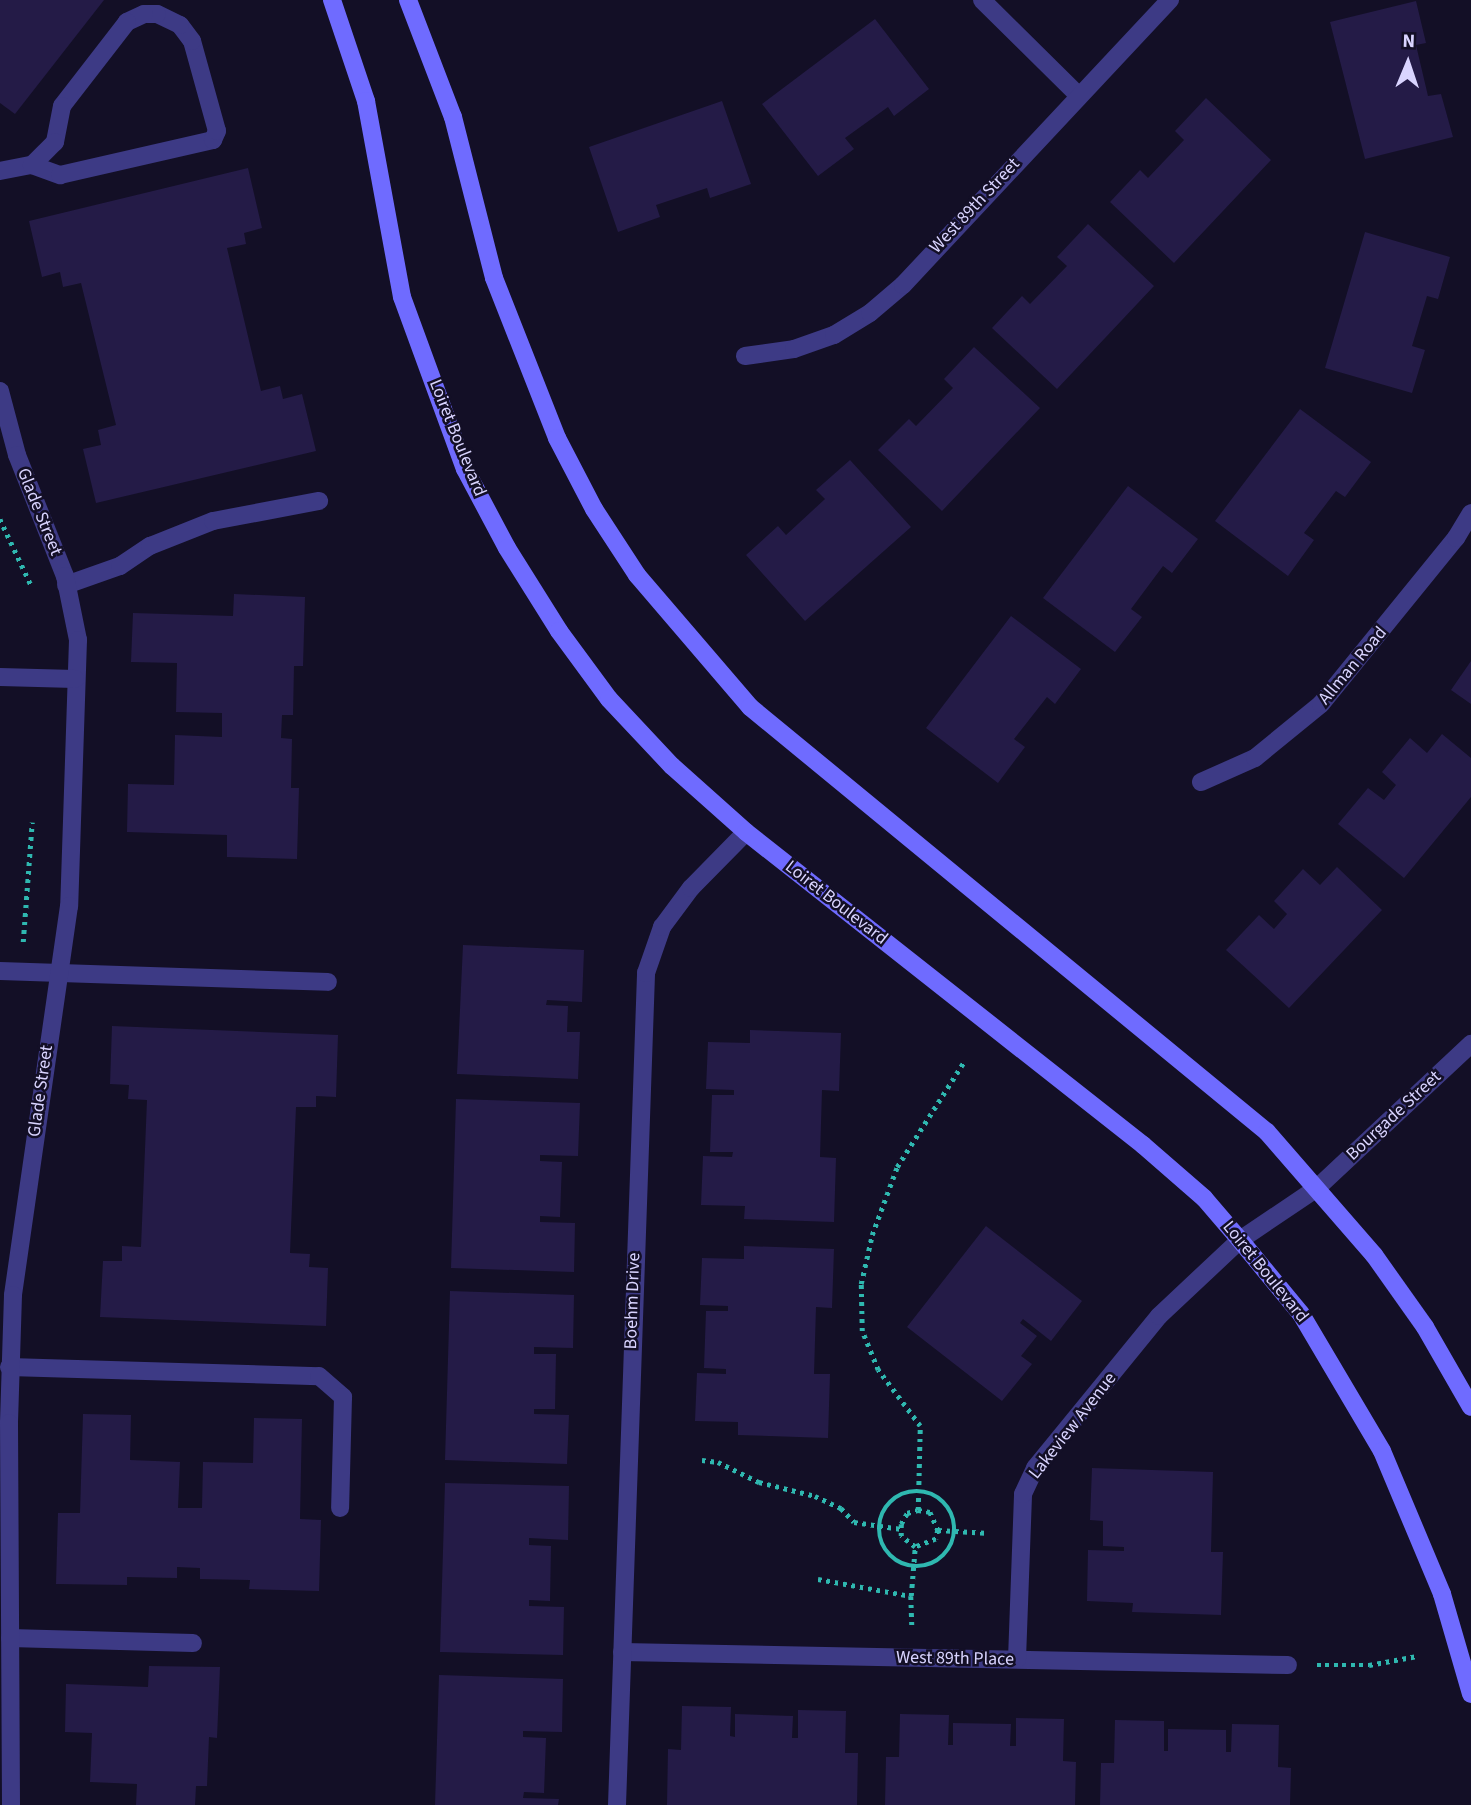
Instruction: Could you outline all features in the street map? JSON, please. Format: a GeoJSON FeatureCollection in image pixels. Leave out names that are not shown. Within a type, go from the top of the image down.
{"type":"FeatureCollection","features":[{"type":"Feature","properties":{"kind":"street","name":"Loiret Boulevard"},"geometry":{"type":"LineString","coordinates":[[332,0],[342,23],[366,101],[402,297],[465,469],[507,548],[609,699],[672,766],[746,832],[1143,1145],[1204,1198],[1240,1240],[1301,1314],[1382,1451],[1442,1594],[1471,1694]]}},
{"type":"Feature","properties":{"kind":"street"},"geometry":{"type":"LineString","coordinates":[[982,0],[1078,95]]}},
{"type":"Feature","properties":{"kind":"street","name":"West 89th Street"},"geometry":{"type":"LineString","coordinates":[[745,356],[794,349],[834,335],[870,313],[903,285],[1078,95],[1170,0]]}},
{"type":"Feature","properties":{"kind":"street"},"geometry":{"type":"LineString","coordinates":[[408,1],[453,117],[494,278],[557,438],[594,509],[637,575],[750,707],[1207,1079],[1267,1132],[1374,1255],[1425,1327],[1471,1407]]}},
{"type":"Feature","properties":{"kind":"street"},"geometry":{"type":"LineString","coordinates":[[0,172],[32,165],[60,175],[213,140],[217,131],[192,41],[180,25],[157,14],[144,14],[127,22],[62,106],[55,142],[32,165]]}},
{"type":"Feature","properties":{"kind":"street","name":"Glade Street"},"geometry":{"type":"LineString","coordinates":[[0,391],[17,455],[66,585],[78,640],[69,906],[5,1367],[11,1805]]}},
{"type":"Feature","properties":{"kind":"street"},"geometry":{"type":"LineString","coordinates":[[66,585],[120,566],[150,546],[213,521],[319,501]]}},
{"type":"Feature","properties":{"kind":"street","name":"Allman Road"},"geometry":{"type":"LineString","coordinates":[[1202,782],[1255,758],[1321,704],[1471,513]]}},
{"type":"Feature","properties":{"kind":"street"},"geometry":{"type":"LineString","coordinates":[[0,677],[75,679]]}},
{"type":"Feature","properties":{"kind":"street","name":"Boehm Drive"},"geometry":{"type":"LineString","coordinates":[[617,1805],[646,973],[662,927],[691,888],[746,832]]}},
{"type":"Feature","properties":{"kind":"street"},"geometry":{"type":"LineString","coordinates":[[0,971],[328,982]]}},
{"type":"Feature","properties":{"kind":"street","name":"Bourgade Street"},"geometry":{"type":"LineString","coordinates":[[1240,1240],[1317,1188],[1471,1044]]}},
{"type":"Feature","properties":{"kind":"street","name":"Lakeview Avenue"},"geometry":{"type":"LineString","coordinates":[[1017,1660],[1019,1533],[1023,1494],[1035,1468],[1159,1316],[1240,1240]]}},
{"type":"Feature","properties":{"kind":"street"},"geometry":{"type":"LineString","coordinates":[[5,1367],[319,1376],[334,1384],[343,1397],[340,1508]]}},
{"type":"Feature","properties":{"kind":"street"},"geometry":{"type":"LineString","coordinates":[[10,1638],[193,1643]]}},
{"type":"Feature","properties":{"kind":"street","name":"West 89th Place"},"geometry":{"type":"LineString","coordinates":[[622,1652],[1288,1665]]}},
{"type":"Feature","properties":{"kind":"path"},"geometry":{"type":"LineString","coordinates":[[0,519],[34,592]]}},
{"type":"Feature","properties":{"kind":"path"},"geometry":{"type":"LineString","coordinates":[[15,949],[23,947],[32,822]]}},
{"type":"Feature","properties":{"kind":"path"},"geometry":{"type":"LineString","coordinates":[[918,1510],[920,1426],[878,1370],[866,1341],[862,1284],[872,1235],[897,1167],[964,1062]]}},
{"type":"Feature","properties":{"kind":"path"},"geometry":{"type":"LineString","coordinates":[[702,1461],[718,1462],[760,1482],[815,1496],[841,1508],[854,1522],[901,1529]]}},
{"type":"Feature","properties":{"kind":"path"},"geometry":{"type":"LineString","coordinates":[[920,1489],[948,1506],[955,1532],[944,1556],[914,1568],[891,1559],[880,1527],[891,1500],[920,1489]]}},
{"type":"Feature","properties":{"kind":"path"},"geometry":{"type":"LineString","coordinates":[[918,1510],[930,1512],[938,1530],[936,1538],[915,1548],[907,1545],[901,1529],[907,1513],[918,1510]]}},
{"type":"Feature","properties":{"kind":"path"},"geometry":{"type":"LineString","coordinates":[[938,1530],[1019,1533]]}},
{"type":"Feature","properties":{"kind":"path"},"geometry":{"type":"LineString","coordinates":[[912,1658],[911,1596],[915,1548]]}},
{"type":"Feature","properties":{"kind":"path"},"geometry":{"type":"LineString","coordinates":[[818,1579],[911,1596]]}},
{"type":"Feature","properties":{"kind":"path"},"geometry":{"type":"LineString","coordinates":[[1288,1665],[1369,1665],[1417,1656]]}},
{"type":"Feature","properties":{"kind":"building"},"geometry":{"type":"Polygon","coordinates":[[[0,0],[104,0],[15,114],[0,103],[0,0]]]}},
{"type":"Feature","properties":{"kind":"building"},"geometry":{"type":"Polygon","coordinates":[[[1416,1],[1426,43],[1416,45],[1428,96],[1441,94],[1453,137],[1365,159],[1330,22],[1416,1]]]}},
{"type":"Feature","properties":{"kind":"building"},"geometry":{"type":"Polygon","coordinates":[[[875,19],[929,89],[894,116],[888,107],[845,138],[854,149],[818,176],[762,104],[875,19]]]}},
{"type":"Feature","properties":{"kind":"building"},"geometry":{"type":"Polygon","coordinates":[[[1206,98],[1271,160],[1174,263],[1110,202],[1140,170],[1148,178],[1184,140],[1175,131],[1206,98]]]}},
{"type":"Feature","properties":{"kind":"building"},"geometry":{"type":"Polygon","coordinates":[[[722,101],[751,184],[710,198],[707,188],[656,205],[660,217],[618,232],[589,147],[722,101]]]}},
{"type":"Feature","properties":{"kind":"building"},"geometry":{"type":"Polygon","coordinates":[[[248,168],[262,228],[244,233],[246,244],[227,248],[261,391],[280,386],[283,399],[302,394],[316,451],[96,503],[83,449],[101,445],[98,430],[116,425],[81,283],[63,287],[60,272],[42,277],[29,221],[248,168]]]}},
{"type":"Feature","properties":{"kind":"building"},"geometry":{"type":"Polygon","coordinates":[[[1088,224],[1154,286],[1057,389],[992,328],[1022,296],[1030,304],[1067,266],[1057,257],[1088,224]]]}},
{"type":"Feature","properties":{"kind":"building"},"geometry":{"type":"Polygon","coordinates":[[[1365,232],[1450,257],[1438,299],[1427,296],[1412,346],[1425,350],[1412,393],[1325,368],[1365,232]]]}},
{"type":"Feature","properties":{"kind":"building"},"geometry":{"type":"Polygon","coordinates":[[[974,347],[1040,408],[942,511],[878,450],[909,419],[916,426],[953,388],[944,379],[974,347]]]}},
{"type":"Feature","properties":{"kind":"building"},"geometry":{"type":"Polygon","coordinates":[[[1300,409],[1371,462],[1345,497],[1336,491],[1304,533],[1314,540],[1288,576],[1215,521],[1300,409]]]}},
{"type":"Feature","properties":{"kind":"building"},"geometry":{"type":"Polygon","coordinates":[[[850,460],[911,527],[805,621],[746,555],[778,526],[786,535],[825,499],[816,490],[850,460]]]}},
{"type":"Feature","properties":{"kind":"building"},"geometry":{"type":"Polygon","coordinates":[[[1128,486],[1198,539],[1172,573],[1163,566],[1131,609],[1142,617],[1115,652],[1043,598],[1128,486]]]}},
{"type":"Feature","properties":{"kind":"building"},"geometry":{"type":"Polygon","coordinates":[[[234,594],[305,597],[303,666],[294,666],[293,715],[282,715],[281,738],[292,739],[291,788],[299,788],[297,859],[227,857],[227,835],[127,832],[128,784],[174,785],[175,735],[222,737],[222,713],[176,712],[177,663],[131,662],[133,613],[233,616],[234,594]]]}},
{"type":"Feature","properties":{"kind":"building"},"geometry":{"type":"Polygon","coordinates":[[[1011,616],[1081,669],[1055,704],[1047,697],[1014,739],[1025,747],[998,783],[926,728],[1011,616]]]}},
{"type":"Feature","properties":{"kind":"building"},"geometry":{"type":"Polygon","coordinates":[[[1471,661],[1471,704],[1451,690],[1471,661]]]}},
{"type":"Feature","properties":{"kind":"building"},"geometry":{"type":"Polygon","coordinates":[[[1442,734],[1471,758],[1471,797],[1404,878],[1338,824],[1368,788],[1384,800],[1396,785],[1382,772],[1410,738],[1427,753],[1442,734]]]}},
{"type":"Feature","properties":{"kind":"building"},"geometry":{"type":"Polygon","coordinates":[[[1337,867],[1382,910],[1289,1008],[1226,950],[1259,915],[1274,929],[1287,914],[1274,901],[1303,869],[1320,885],[1337,867]]]}},
{"type":"Feature","properties":{"kind":"building"},"geometry":{"type":"Polygon","coordinates":[[[463,945],[584,950],[582,1002],[547,1000],[546,1005],[568,1006],[567,1032],[580,1032],[578,1079],[457,1074],[463,945]]]}},
{"type":"Feature","properties":{"kind":"building"},"geometry":{"type":"Polygon","coordinates":[[[112,1026],[338,1035],[336,1097],[316,1096],[316,1107],[296,1107],[290,1253],[310,1254],[309,1267],[328,1268],[326,1326],[100,1317],[103,1261],[122,1261],[122,1246],[141,1247],[147,1100],[128,1099],[129,1085],[110,1084],[112,1026]]]}},
{"type":"Feature","properties":{"kind":"building"},"geometry":{"type":"Polygon","coordinates":[[[750,1030],[841,1033],[839,1091],[822,1090],[820,1157],[836,1158],[834,1222],[744,1219],[745,1206],[701,1205],[703,1156],[732,1157],[733,1152],[710,1152],[712,1095],[734,1095],[734,1090],[706,1089],[708,1042],[750,1043],[750,1030]]]}},
{"type":"Feature","properties":{"kind":"building"},"geometry":{"type":"Polygon","coordinates":[[[456,1099],[580,1103],[578,1156],[540,1155],[540,1161],[562,1162],[560,1217],[540,1216],[540,1222],[575,1223],[574,1272],[451,1268],[456,1099]]]}},
{"type":"Feature","properties":{"kind":"building"},"geometry":{"type":"Polygon","coordinates":[[[986,1226],[1082,1301],[1051,1341],[1023,1319],[1020,1323],[1037,1336],[1021,1356],[1032,1364],[1002,1401],[907,1327],[986,1226]]]}},
{"type":"Feature","properties":{"kind":"building"},"geometry":{"type":"Polygon","coordinates":[[[744,1246],[834,1249],[832,1308],[816,1307],[814,1374],[830,1374],[828,1438],[738,1435],[738,1422],[695,1421],[697,1373],[726,1374],[726,1369],[704,1368],[706,1311],[728,1311],[728,1306],[700,1305],[702,1258],[744,1259],[744,1246]]]}},
{"type":"Feature","properties":{"kind":"building"},"geometry":{"type":"Polygon","coordinates":[[[450,1291],[574,1295],[573,1348],[534,1347],[534,1354],[556,1354],[555,1409],[534,1409],[534,1414],[569,1415],[567,1464],[445,1460],[450,1291]]]}},
{"type":"Feature","properties":{"kind":"building"},"geometry":{"type":"Polygon","coordinates":[[[83,1414],[131,1415],[130,1460],[180,1462],[178,1508],[202,1508],[203,1462],[253,1463],[254,1418],[302,1419],[300,1519],[321,1520],[319,1591],[249,1589],[250,1580],[200,1579],[200,1568],[177,1567],[177,1578],[127,1577],[127,1585],[56,1584],[58,1513],[80,1513],[83,1414]]]}},
{"type":"Feature","properties":{"kind":"building"},"geometry":{"type":"Polygon","coordinates":[[[1092,1468],[1213,1472],[1211,1552],[1223,1552],[1221,1615],[1132,1612],[1133,1603],[1087,1601],[1088,1550],[1124,1551],[1124,1547],[1103,1546],[1103,1521],[1090,1520],[1092,1468]]]}},
{"type":"Feature","properties":{"kind":"building"},"geometry":{"type":"Polygon","coordinates":[[[445,1483],[569,1486],[568,1540],[529,1538],[529,1545],[551,1546],[550,1601],[529,1600],[529,1606],[564,1607],[563,1655],[440,1652],[445,1483]]]}},
{"type":"Feature","properties":{"kind":"building"},"geometry":{"type":"Polygon","coordinates":[[[149,1666],[220,1667],[217,1738],[209,1737],[207,1786],[196,1786],[195,1805],[136,1805],[137,1784],[90,1782],[92,1733],[65,1732],[66,1684],[148,1687],[149,1666]]]}},
{"type":"Feature","properties":{"kind":"building"},"geometry":{"type":"Polygon","coordinates":[[[439,1675],[563,1679],[562,1732],[523,1731],[523,1737],[546,1738],[544,1793],[524,1792],[523,1798],[559,1799],[558,1805],[435,1805],[439,1675]]]}},
{"type":"Feature","properties":{"kind":"building"},"geometry":{"type":"Polygon","coordinates":[[[682,1706],[731,1707],[730,1736],[735,1737],[735,1714],[793,1716],[792,1738],[798,1738],[798,1710],[846,1711],[845,1753],[858,1753],[857,1805],[667,1805],[668,1749],[681,1750],[682,1706]]]}},
{"type":"Feature","properties":{"kind":"building"},"geometry":{"type":"Polygon","coordinates":[[[900,1714],[949,1715],[948,1745],[953,1745],[953,1723],[1011,1724],[1010,1746],[1016,1746],[1016,1718],[1064,1719],[1063,1761],[1076,1762],[1075,1805],[885,1805],[886,1757],[899,1757],[900,1714]]]}},
{"type":"Feature","properties":{"kind":"building"},"geometry":{"type":"Polygon","coordinates":[[[1115,1720],[1164,1721],[1164,1751],[1168,1751],[1168,1729],[1226,1730],[1226,1752],[1231,1752],[1232,1724],[1279,1725],[1278,1767],[1291,1768],[1290,1805],[1100,1805],[1101,1763],[1114,1763],[1115,1720]]]}}]}
